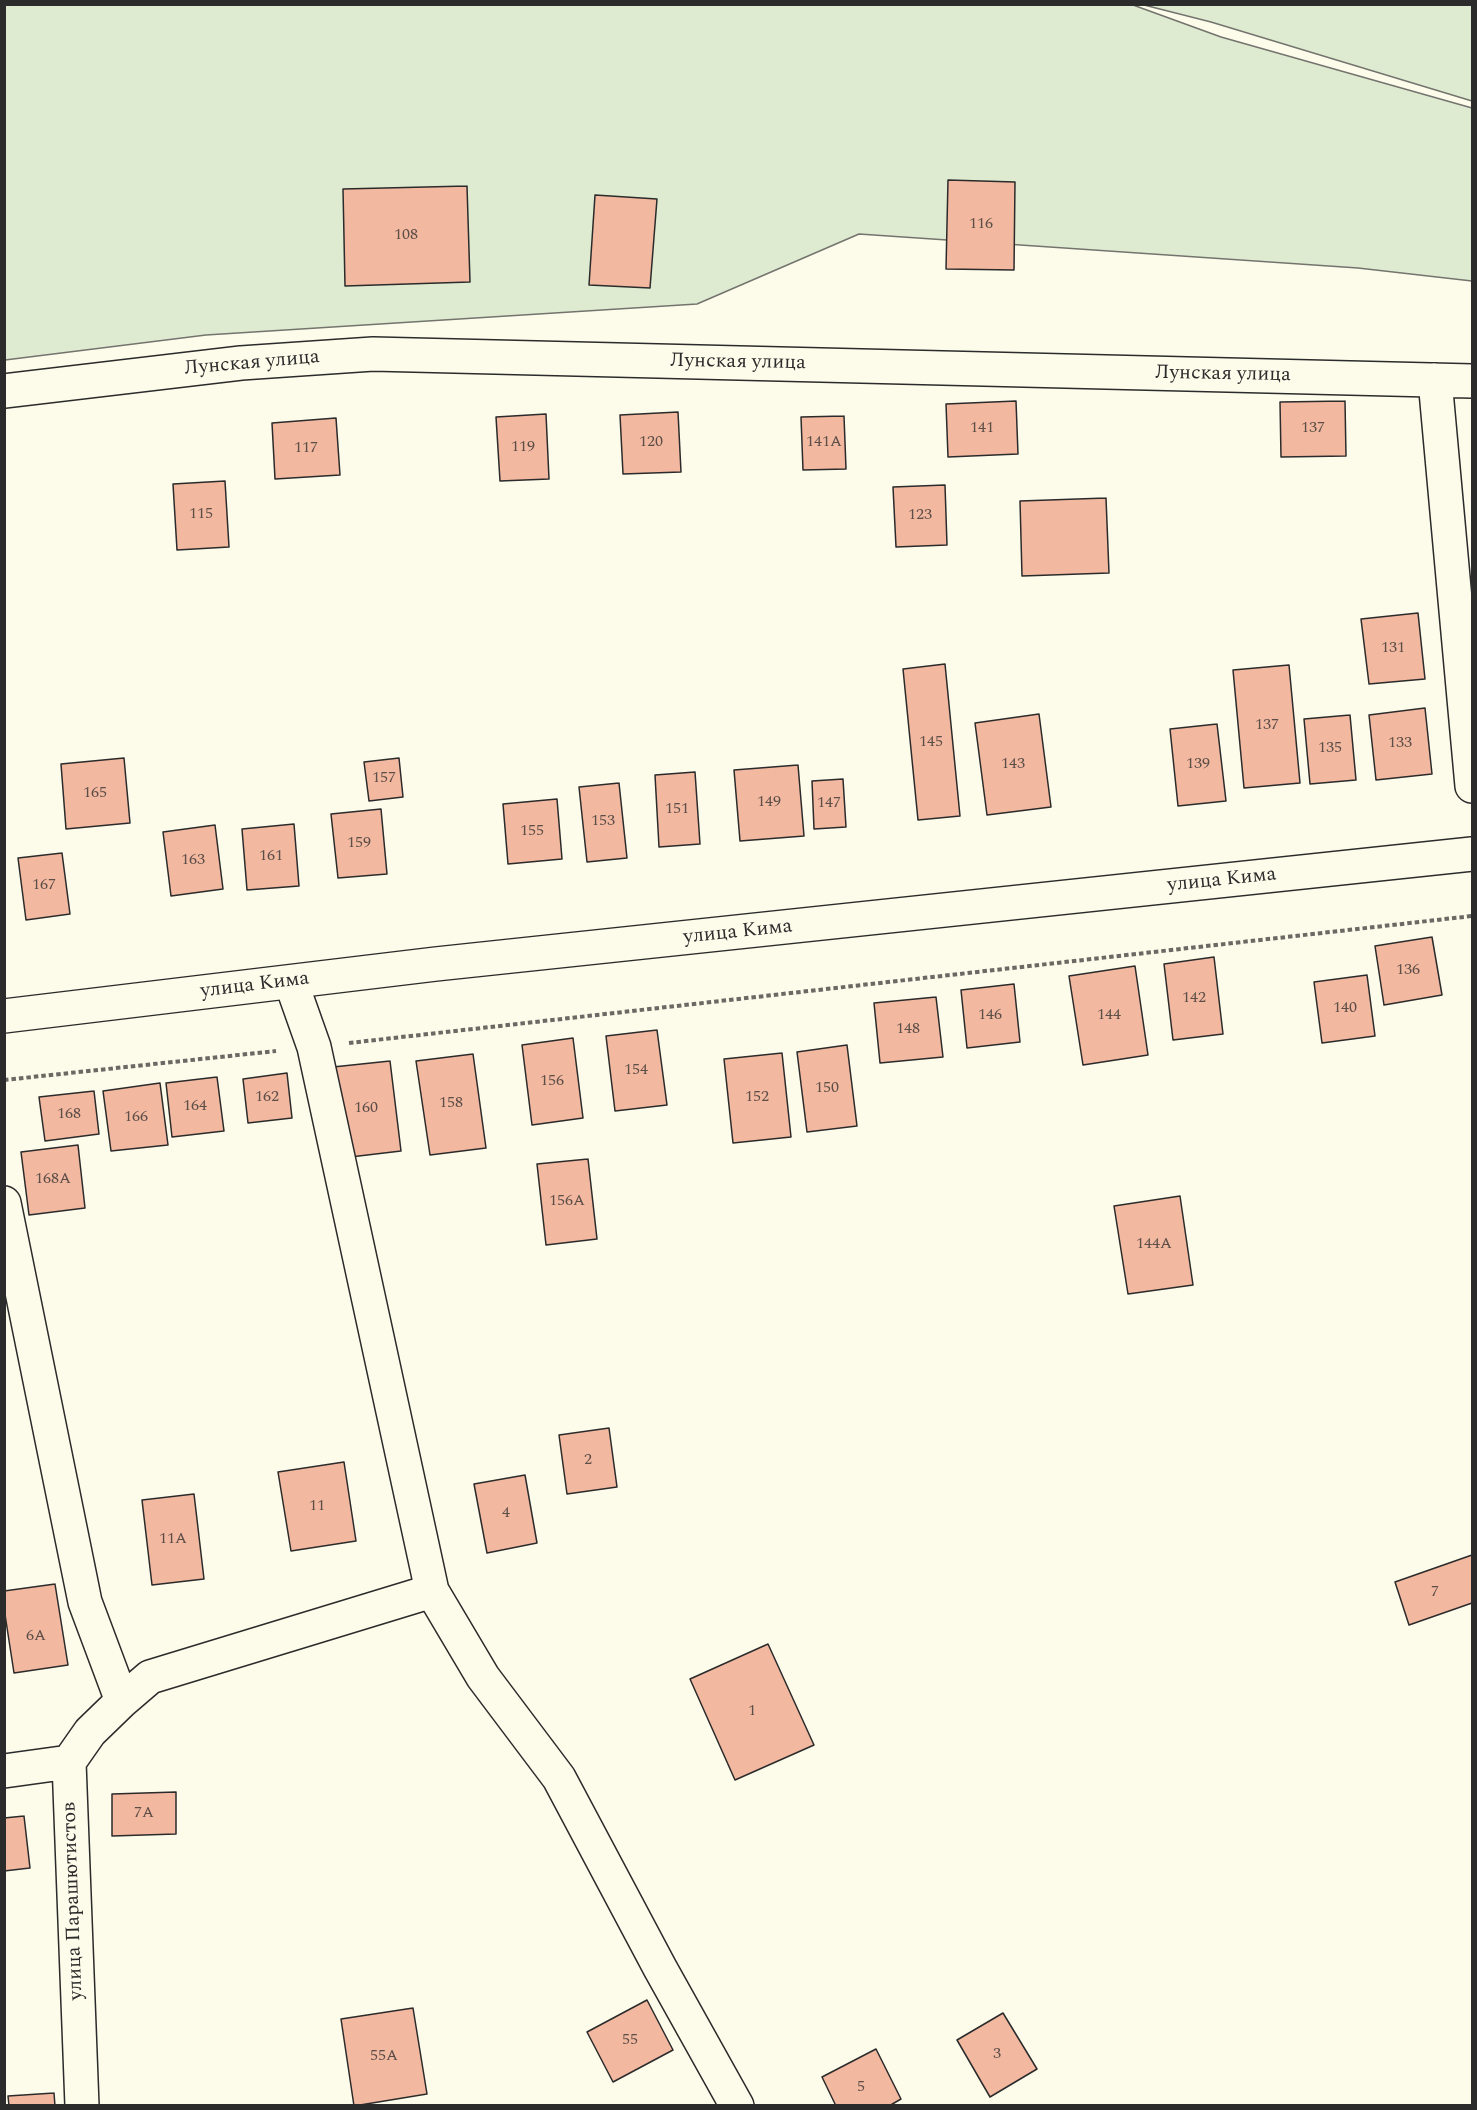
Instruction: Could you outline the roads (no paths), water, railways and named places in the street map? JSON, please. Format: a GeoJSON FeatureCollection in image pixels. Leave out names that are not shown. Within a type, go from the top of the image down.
{"type":"FeatureCollection","features":[{"type":"Feature","properties":{"kind":"street","name":"Лунская улица"},"geometry":{"type":"LineString","coordinates":[[4,391],[241,363],[373,354],[1473,381]]}},
{"type":"Feature","properties":{"kind":"street"},"geometry":{"type":"LineString","coordinates":[[1435,380],[1473,786]]}},
{"type":"Feature","properties":{"kind":"street","name":"улица Кима"},"geometry":{"type":"LineString","coordinates":[[4,1016],[448,963],[1473,855]]}},
{"type":"Feature","properties":{"kind":"street"},"geometry":{"type":"LineString","coordinates":[[291,982],[314,1047],[432,1591],[483,1677],[558,1778],[737,2106]]}},
{"type":"Feature","properties":{"kind":"street"},"geometry":{"type":"LineString","coordinates":[[4,1203],[85,1602],[122,1701]]}},
{"type":"Feature","properties":{"kind":"street"},"geometry":{"type":"LineString","coordinates":[[4,1771],[69,1762],[90,1732],[150,1677],[432,1591]]}},
{"type":"Feature","properties":{"kind":"street","name":"улица Парашютистов"},"geometry":{"type":"LineString","coordinates":[[69,1762],[82,2106]]}}]}
